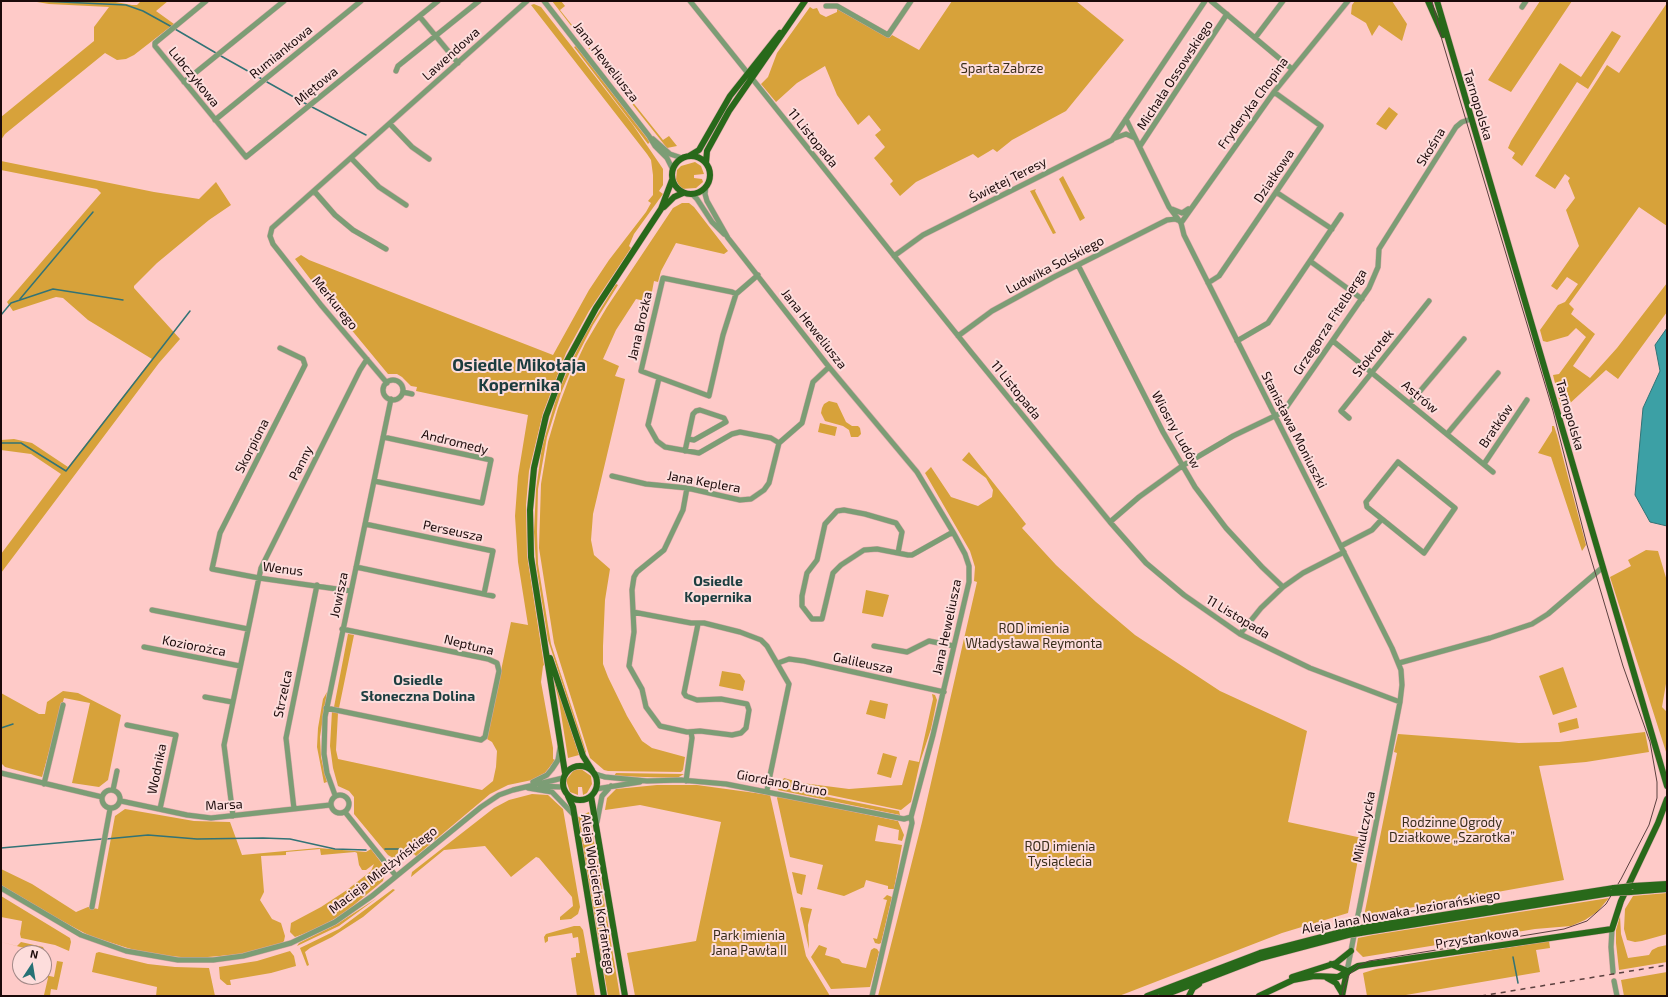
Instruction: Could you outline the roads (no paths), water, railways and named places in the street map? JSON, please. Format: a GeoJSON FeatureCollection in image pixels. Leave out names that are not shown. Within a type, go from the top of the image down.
{"type":"FeatureCollection","features":[{"type":"Feature","properties":{"kind":"main road"},"geometry":{"type":"LineString","coordinates":[[661,210],[672,180],[672,168],[676,162],[699,150],[723,106],[775,46],[805,1]]}},
{"type":"Feature","properties":{"kind":"main road","name":"Tarnopolska"},"geometry":{"type":"LineString","coordinates":[[1428,1],[1450,51]]}},
{"type":"Feature","properties":{"kind":"main road","name":"Tarnopolska"},"geometry":{"type":"LineString","coordinates":[[1437,1],[1450,51],[1667,786]]}},
{"type":"Feature","properties":{"kind":"main road"},"geometry":{"type":"LineString","coordinates":[[545,642],[583,756],[596,779],[596,789],[591,796],[582,800],[577,800],[568,796],[563,787],[564,775],[561,739],[533,574],[530,532],[533,477],[543,429],[560,376],[579,337],[599,303],[661,210],[674,197],[683,193],[692,194],[701,191],[706,186],[710,173],[706,163],[707,151],[750,76]]}},
{"type":"Feature","properties":{"kind":"main road"},"geometry":{"type":"LineString","coordinates":[[689,156],[699,157],[706,163]]}},
{"type":"Feature","properties":{"kind":"main road"},"geometry":{"type":"LineString","coordinates":[[672,180],[676,187],[683,193]]}},
{"type":"Feature","properties":{"kind":"main road"},"geometry":{"type":"LineString","coordinates":[[564,775],[575,766],[587,767],[593,772]]}},
{"type":"Feature","properties":{"kind":"main road","name":"Aleja Wojciecha Korfantego"},"geometry":{"type":"LineString","coordinates":[[568,796],[574,814],[604,996]]}},
{"type":"Feature","properties":{"kind":"main road","name":"Aleja Wojciecha Korfantego"},"geometry":{"type":"LineString","coordinates":[[591,796],[625,996]]}},
{"type":"Feature","properties":{"kind":"main road"},"geometry":{"type":"LineString","coordinates":[[1612,929],[1623,895],[1665,812],[1667,802]]}},
{"type":"Feature","properties":{"kind":"main road","name":"Aleja Jana Nowaka-Jeziorańskiego"},"geometry":{"type":"LineString","coordinates":[[1148,996],[1260,953],[1361,930],[1612,891],[1667,885]]}},
{"type":"Feature","properties":{"kind":"main road","name":"Przystankowa"},"geometry":{"type":"LineString","coordinates":[[1258,996],[1293,980],[1314,976],[1326,978],[1338,977],[1358,966],[1612,929]]}},
{"type":"Feature","properties":{"kind":"main road","name":"Aleja Jana Nowaka-Jeziorańskiego"},"geometry":{"type":"LineString","coordinates":[[1162,996],[1219,973],[1290,949],[1348,933]]}},
{"type":"Feature","properties":{"kind":"main road"},"geometry":{"type":"LineString","coordinates":[[1253,996],[1291,977],[1341,960],[1351,951]]}},
{"type":"Feature","properties":{"kind":"main road"},"geometry":{"type":"LineString","coordinates":[[1331,964],[1347,972]]}},
{"type":"Feature","properties":{"kind":"main road","name":"Mikulczycka"},"geometry":{"type":"LineString","coordinates":[[1342,995],[1347,972]]}},
{"type":"Feature","properties":{"kind":"main road"},"geometry":{"type":"LineString","coordinates":[[1189,996],[1193,988],[1219,973]]}},
{"type":"Feature","properties":{"kind":"main road"},"geometry":{"type":"LineString","coordinates":[[1326,978],[1336,983],[1342,995]]}},
{"type":"Feature","properties":{"kind":"street","name":"Lubczykowa"},"geometry":{"type":"LineString","coordinates":[[206,1],[155,43],[155,46],[215,120]]}},
{"type":"Feature","properties":{"kind":"street"},"geometry":{"type":"LineString","coordinates":[[184,82],[284,1]]}},
{"type":"Feature","properties":{"kind":"street","name":"Rumiankowa"},"geometry":{"type":"LineString","coordinates":[[215,120],[361,1]]}},
{"type":"Feature","properties":{"kind":"street","name":"Miętowa"},"geometry":{"type":"LineString","coordinates":[[215,120],[246,157],[438,1]]}},
{"type":"Feature","properties":{"kind":"street"},"geometry":{"type":"LineString","coordinates":[[396,71],[398,66],[479,1]]}},
{"type":"Feature","properties":{"kind":"street","name":"Lawendowa"},"geometry":{"type":"LineString","coordinates":[[270,236],[272,228],[527,1]]}},
{"type":"Feature","properties":{"kind":"street","name":"Jana Heweliusza"},"geometry":{"type":"LineString","coordinates":[[544,1],[649,136],[672,168]]}},
{"type":"Feature","properties":{"kind":"street"},"geometry":{"type":"LineString","coordinates":[[826,6],[837,6],[888,35],[911,1]]}},
{"type":"Feature","properties":{"kind":"street"},"geometry":{"type":"LineString","coordinates":[[1114,138],[1205,1]]}},
{"type":"Feature","properties":{"kind":"street"},"geometry":{"type":"LineString","coordinates":[[1211,1],[1292,69]]}},
{"type":"Feature","properties":{"kind":"street"},"geometry":{"type":"LineString","coordinates":[[1255,38],[1283,1]]}},
{"type":"Feature","properties":{"kind":"street","name":"Fryderyka Chopina"},"geometry":{"type":"LineString","coordinates":[[1182,223],[1191,207],[1274,92],[1348,1]]}},
{"type":"Feature","properties":{"kind":"street"},"geometry":{"type":"LineString","coordinates":[[1522,7],[1526,1]]}},
{"type":"Feature","properties":{"kind":"street","name":"11 Listopada"},"geometry":{"type":"LineString","coordinates":[[693,2],[750,76],[958,336],[1110,522],[1160,576],[1196,605],[1240,634],[1310,668],[1400,702]]}},
{"type":"Feature","properties":{"kind":"street","name":"Michała Ossowskiego"},"geometry":{"type":"LineString","coordinates":[[1140,146],[1227,14]]}},
{"type":"Feature","properties":{"kind":"street"},"geometry":{"type":"LineString","coordinates":[[420,17],[458,63]]}},
{"type":"Feature","properties":{"kind":"street","name":"Działkowa"},"geometry":{"type":"LineString","coordinates":[[1208,283],[1219,276],[1321,126],[1274,92]]}},
{"type":"Feature","properties":{"kind":"street","name":"Stanisława Moniuszki"},"geometry":{"type":"LineString","coordinates":[[1126,119],[1170,208],[1182,223],[1184,235],[1399,663]]}},
{"type":"Feature","properties":{"kind":"street","name":"Skośna"},"geometry":{"type":"LineString","coordinates":[[1416,193],[1456,127],[1462,122],[1471,119]]}},
{"type":"Feature","properties":{"kind":"street"},"geometry":{"type":"LineString","coordinates":[[390,124],[412,147],[429,159]]}},
{"type":"Feature","properties":{"kind":"street"},"geometry":{"type":"LineString","coordinates":[[1114,138],[1126,134],[1137,140]]}},
{"type":"Feature","properties":{"kind":"street","name":"Jana Heweliusza"},"geometry":{"type":"LineString","coordinates":[[649,136],[670,154],[682,158]]}},
{"type":"Feature","properties":{"kind":"street","name":"Świętej Teresy"},"geometry":{"type":"LineString","coordinates":[[894,256],[923,235],[1114,138]]}},
{"type":"Feature","properties":{"kind":"street"},"geometry":{"type":"LineString","coordinates":[[351,158],[379,187],[406,205]]}},
{"type":"Feature","properties":{"kind":"street","name":"Jana Heweliusza"},"geometry":{"type":"LineString","coordinates":[[706,186],[705,194],[707,201],[728,238]]}},
{"type":"Feature","properties":{"kind":"street"},"geometry":{"type":"LineString","coordinates":[[314,191],[335,215],[353,230],[386,249]]}},
{"type":"Feature","properties":{"kind":"street"},"geometry":{"type":"LineString","coordinates":[[1276,192],[1332,229]]}},
{"type":"Feature","properties":{"kind":"street","name":"Grzegorza Fitelberga"},"geometry":{"type":"LineString","coordinates":[[1110,522],[1144,493],[1182,466],[1233,436],[1275,416],[1284,410],[1362,299],[1376,273],[1379,263],[1379,249],[1416,193]]}},
{"type":"Feature","properties":{"kind":"street","name":"Jana Heweliusza"},"geometry":{"type":"LineString","coordinates":[[692,194],[700,202],[712,222],[728,238],[758,275],[829,367],[917,472],[968,560],[970,572],[944,692],[911,817],[908,838],[872,996]]}},
{"type":"Feature","properties":{"kind":"street"},"geometry":{"type":"LineString","coordinates":[[1170,208],[1174,211],[1182,212],[1191,207]]}},
{"type":"Feature","properties":{"kind":"street"},"geometry":{"type":"LineString","coordinates":[[1167,220],[1170,214],[1170,208]]}},
{"type":"Feature","properties":{"kind":"street"},"geometry":{"type":"LineString","coordinates":[[1237,341],[1266,325],[1341,215]]}},
{"type":"Feature","properties":{"kind":"street"},"geometry":{"type":"LineString","coordinates":[[1167,220],[1175,219],[1182,223]]}},
{"type":"Feature","properties":{"kind":"street","name":"Ludwika Solskiego"},"geometry":{"type":"LineString","coordinates":[[958,336],[992,311],[1167,220]]}},
{"type":"Feature","properties":{"kind":"street","name":"Merkurego"},"geometry":{"type":"LineString","coordinates":[[270,236],[273,244],[321,305],[387,383]]}},
{"type":"Feature","properties":{"kind":"street"},"geometry":{"type":"LineString","coordinates":[[1310,261],[1362,299]]}},
{"type":"Feature","properties":{"kind":"street","name":"Wiosny Ludów"},"geometry":{"type":"LineString","coordinates":[[1078,265],[1163,432],[1182,466],[1208,506],[1226,528],[1262,567],[1283,586]]}},
{"type":"Feature","properties":{"kind":"street"},"geometry":{"type":"LineString","coordinates":[[736,294],[758,275]]}},
{"type":"Feature","properties":{"kind":"street","name":"Jana Brożka"},"geometry":{"type":"LineString","coordinates":[[663,278],[736,294],[722,335],[709,396],[641,371],[663,278]]}},
{"type":"Feature","properties":{"kind":"street","name":"Stokrotek"},"geometry":{"type":"LineString","coordinates":[[1349,418],[1341,411],[1429,301]]}},
{"type":"Feature","properties":{"kind":"street"},"geometry":{"type":"LineString","coordinates":[[1410,403],[1464,339]]}},
{"type":"Feature","properties":{"kind":"street","name":"Astrów"},"geometry":{"type":"LineString","coordinates":[[1333,341],[1492,472]]}},
{"type":"Feature","properties":{"kind":"street","name":"Skorpiona"},"geometry":{"type":"LineString","coordinates":[[212,569],[220,533],[305,365],[303,359],[280,348]]}},
{"type":"Feature","properties":{"kind":"street","name":"Panny"},"geometry":{"type":"LineString","coordinates":[[259,578],[266,556],[360,370],[367,359]]}},
{"type":"Feature","properties":{"kind":"street"},"geometry":{"type":"LineString","coordinates":[[659,378],[648,425],[660,444],[685,451],[703,452],[736,432],[771,438],[779,443],[802,423],[813,382],[829,367]]}},
{"type":"Feature","properties":{"kind":"street"},"geometry":{"type":"LineString","coordinates":[[1447,434],[1498,373]]}},
{"type":"Feature","properties":{"kind":"street"},"geometry":{"type":"LineString","coordinates":[[387,383],[392,380],[398,381],[402,386],[403,392],[400,397],[391,399]]}},
{"type":"Feature","properties":{"kind":"street","name":"Jowisza"},"geometry":{"type":"LineString","coordinates":[[335,796],[327,773],[324,754],[323,735],[326,708],[391,399],[384,392],[387,383]]}},
{"type":"Feature","properties":{"kind":"street"},"geometry":{"type":"LineString","coordinates":[[403,392],[412,394]]}},
{"type":"Feature","properties":{"kind":"street","name":"Bratków"},"geometry":{"type":"LineString","coordinates":[[1484,464],[1527,400]]}},
{"type":"Feature","properties":{"kind":"street"},"geometry":{"type":"LineString","coordinates":[[685,451],[694,414],[696,411],[700,410],[724,418],[726,422],[694,440],[688,439]]}},
{"type":"Feature","properties":{"kind":"street","name":"Andromedy"},"geometry":{"type":"LineString","coordinates":[[374,481],[482,503],[491,460],[383,437]]}},
{"type":"Feature","properties":{"kind":"street","name":"Jana Keplera"},"geometry":{"type":"LineString","coordinates":[[612,476],[646,484],[687,488],[740,500],[751,499],[764,490],[769,483],[779,443]]}},
{"type":"Feature","properties":{"kind":"street"},"geometry":{"type":"LineString","coordinates":[[1398,462],[1455,508],[1424,553],[1382,519],[1367,506],[1366,502],[1398,462]]}},
{"type":"Feature","properties":{"kind":"street"},"geometry":{"type":"LineString","coordinates":[[687,488],[683,510],[664,550],[637,572],[634,578],[632,590],[634,637],[629,666],[642,689],[644,704],[660,726],[691,732],[700,731],[732,735],[741,733],[746,728],[749,710],[749,707],[744,703],[721,698],[697,700],[686,696],[684,689],[698,624]]}},
{"type":"Feature","properties":{"kind":"street"},"geometry":{"type":"LineString","coordinates":[[898,553],[902,532],[896,523],[865,514],[840,509],[833,514],[825,524],[817,560],[806,577],[802,606],[812,619],[820,620],[823,616],[833,573],[846,561],[868,549],[898,553],[916,554],[953,532]]}},
{"type":"Feature","properties":{"kind":"street"},"geometry":{"type":"LineString","coordinates":[[1341,546],[1372,530],[1382,519]]}},
{"type":"Feature","properties":{"kind":"street","name":"Perseusza"},"geometry":{"type":"LineString","coordinates":[[365,524],[493,551],[484,594]]}},
{"type":"Feature","properties":{"kind":"street"},"geometry":{"type":"LineString","coordinates":[[1240,634],[1261,608],[1283,586],[1303,573],[1344,552]]}},
{"type":"Feature","properties":{"kind":"street"},"geometry":{"type":"LineString","coordinates":[[356,567],[493,596]]}},
{"type":"Feature","properties":{"kind":"street"},"geometry":{"type":"LineString","coordinates":[[1399,663],[1490,638],[1532,624],[1548,614],[1603,567]]}},
{"type":"Feature","properties":{"kind":"street","name":"Wenus"},"geometry":{"type":"LineString","coordinates":[[212,569],[259,578],[351,591]]}},
{"type":"Feature","properties":{"kind":"street","name":"Koziorożca"},"geometry":{"type":"LineString","coordinates":[[233,816],[224,745],[259,578]]}},
{"type":"Feature","properties":{"kind":"street","name":"Strzelca"},"geometry":{"type":"LineString","coordinates":[[294,809],[286,738],[317,585]]}},
{"type":"Feature","properties":{"kind":"street","name":"Koziorożca"},"geometry":{"type":"LineString","coordinates":[[152,610],[248,629]]}},
{"type":"Feature","properties":{"kind":"street"},"geometry":{"type":"LineString","coordinates":[[633,612],[733,630],[758,638],[767,646],[787,679],[789,690],[767,790]]}},
{"type":"Feature","properties":{"kind":"street","name":"Neptuna"},"geometry":{"type":"LineString","coordinates":[[326,708],[481,740],[485,737],[498,678],[499,666],[488,659],[342,629]]}},
{"type":"Feature","properties":{"kind":"street","name":"Galileusza"},"geometry":{"type":"LineString","coordinates":[[874,646],[903,652],[911,651],[929,641],[954,646]]}},
{"type":"Feature","properties":{"kind":"street","name":"Koziorożca"},"geometry":{"type":"LineString","coordinates":[[144,647],[240,666]]}},
{"type":"Feature","properties":{"kind":"street","name":"Galileusza"},"geometry":{"type":"LineString","coordinates":[[778,663],[789,660],[804,661],[944,692]]}},
{"type":"Feature","properties":{"kind":"street","name":"Mikulczycka"},"geometry":{"type":"LineString","coordinates":[[1347,972],[1400,702],[1402,677],[1399,663]]}},
{"type":"Feature","properties":{"kind":"street"},"geometry":{"type":"LineString","coordinates":[[205,697],[232,702]]}},
{"type":"Feature","properties":{"kind":"street"},"geometry":{"type":"LineString","coordinates":[[44,784],[63,705]]}},
{"type":"Feature","properties":{"kind":"street","name":"Wodnika"},"geometry":{"type":"LineString","coordinates":[[127,725],[176,735],[160,809]]}},
{"type":"Feature","properties":{"kind":"street"},"geometry":{"type":"LineString","coordinates":[[686,780],[691,732]]}},
{"type":"Feature","properties":{"kind":"street"},"geometry":{"type":"LineString","coordinates":[[524,787],[546,775],[552,769],[558,760],[561,739]]}},
{"type":"Feature","properties":{"kind":"street"},"geometry":{"type":"LineString","coordinates":[[113,790],[117,771]]}},
{"type":"Feature","properties":{"kind":"street","name":"Giordano Bruno"},"geometry":{"type":"LineString","coordinates":[[593,772],[605,778],[647,781],[686,780],[726,784],[767,790],[904,819],[911,817]]}},
{"type":"Feature","properties":{"kind":"street"},"geometry":{"type":"LineString","coordinates":[[1,773],[102,797]]}},
{"type":"Feature","properties":{"kind":"street","name":"Macieja Mielżyńskiego"},"geometry":{"type":"LineString","coordinates":[[1,888],[66,927],[114,948],[164,959],[213,960],[257,954],[312,935],[348,914],[491,800],[506,792],[564,775]]}},
{"type":"Feature","properties":{"kind":"street","name":"Giordano Bruno"},"geometry":{"type":"LineString","coordinates":[[596,789],[647,781]]}},
{"type":"Feature","properties":{"kind":"street","name":"Macieja Mielżyńskiego"},"geometry":{"type":"LineString","coordinates":[[524,787],[556,785],[563,787]]}},
{"type":"Feature","properties":{"kind":"street"},"geometry":{"type":"LineString","coordinates":[[596,827],[602,796],[611,786]]}},
{"type":"Feature","properties":{"kind":"street"},"geometry":{"type":"LineString","coordinates":[[524,787],[544,789],[552,792],[574,814]]}},
{"type":"Feature","properties":{"kind":"street"},"geometry":{"type":"LineString","coordinates":[[113,790],[119,794],[121,801],[117,807],[110,809],[103,804],[102,797],[106,791],[113,790]]}},
{"type":"Feature","properties":{"kind":"street"},"geometry":{"type":"LineString","coordinates":[[342,794],[348,799],[349,806],[345,812],[334,812],[330,805],[335,796],[342,794]]}},
{"type":"Feature","properties":{"kind":"street","name":"Marsa"},"geometry":{"type":"LineString","coordinates":[[121,801],[196,816],[233,816],[330,805]]}},
{"type":"Feature","properties":{"kind":"street"},"geometry":{"type":"LineString","coordinates":[[92,906],[110,809]]}},
{"type":"Feature","properties":{"kind":"street"},"geometry":{"type":"LineString","coordinates":[[345,812],[396,876]]}},
{"type":"Feature","properties":{"kind":"street"},"geometry":{"type":"LineString","coordinates":[[1612,929],[1610,942],[1613,972]]}},
{"type":"Feature","properties":{"kind":"street"},"geometry":{"type":"LineString","coordinates":[[1614,981],[1617,996]]}},
{"type":"Feature","properties":{"kind":"water"},"geometry":{"type":"Polygon","coordinates":[[[1667,328],[1667,526],[1650,522],[1635,495],[1643,408],[1660,371],[1655,345],[1667,328]]]}},
{"type":"Feature","properties":{"kind":"waterway"},"geometry":{"type":"LineString","coordinates":[[40,1],[126,5],[143,11],[172,27]]}},
{"type":"Feature","properties":{"kind":"waterway"},"geometry":{"type":"LineString","coordinates":[[175,29],[216,53]]}},
{"type":"Feature","properties":{"kind":"waterway"},"geometry":{"type":"LineString","coordinates":[[221,56],[262,79]]}},
{"type":"Feature","properties":{"kind":"waterway"},"geometry":{"type":"LineString","coordinates":[[267,82],[308,105]]}},
{"type":"Feature","properties":{"kind":"waterway"},"geometry":{"type":"LineString","coordinates":[[312,107],[366,135]]}},
{"type":"Feature","properties":{"kind":"waterway"},"geometry":{"type":"LineString","coordinates":[[20,299],[93,212]]}},
{"type":"Feature","properties":{"kind":"waterway"},"geometry":{"type":"LineString","coordinates":[[1,315],[11,303],[53,289],[123,300]]}},
{"type":"Feature","properties":{"kind":"waterway"},"geometry":{"type":"LineString","coordinates":[[1,443],[21,443],[66,471],[190,311]]}},
{"type":"Feature","properties":{"kind":"waterway"},"geometry":{"type":"LineString","coordinates":[[1,728],[13,724]]}},
{"type":"Feature","properties":{"kind":"waterway"},"geometry":{"type":"LineString","coordinates":[[106,839],[148,835],[197,839],[290,839],[335,849],[366,850]]}},
{"type":"Feature","properties":{"kind":"waterway"},"geometry":{"type":"LineString","coordinates":[[1,848],[102,839]]}},
{"type":"Feature","properties":{"kind":"waterway"},"geometry":{"type":"LineString","coordinates":[[385,849],[399,849]]}},
{"type":"Feature","properties":{"kind":"waterway"},"geometry":{"type":"LineString","coordinates":[[1513,957],[1518,983]]}},
{"type":"Feature","properties":{"kind":"tram line"},"geometry":{"type":"LineString","coordinates":[[1342,996],[1344,986],[1349,975],[1358,966],[1369,961],[1564,929],[1587,921],[1606,904],[1621,879],[1649,825],[1657,798],[1657,782],[1650,742],[1623,666],[1587,545],[1553,411],[1442,40],[1432,1]]}},
{"type":"Feature","properties":{"kind":"railway"},"geometry":{"type":"LineString","coordinates":[[1481,996],[1667,965]]}},
{"type":"Feature","properties":{"kind":"district","name":"Osiedle Mikołaja Kopernika"},"geometry":{"type":"Point","coordinates":[519,375]}},
{"type":"Feature","properties":{"kind":"district","name":"Osiedle Kopernika"},"geometry":{"type":"Point","coordinates":[718,590]}},
{"type":"Feature","properties":{"kind":"district","name":"Osiedle Słoneczna Dolina"},"geometry":{"type":"Point","coordinates":[418,688]}},
{"type":"Feature","properties":{"kind":"park label","name":"Sparta Zabrze"},"geometry":{"type":"Point","coordinates":[1002,69]}},
{"type":"Feature","properties":{"kind":"park label","name":"ROD imienia Władysława Reymonta"},"geometry":{"type":"Point","coordinates":[1034,636]}},
{"type":"Feature","properties":{"kind":"park label","name":"Rodzinne Ogrody Działkowe „Szarotka”"},"geometry":{"type":"Point","coordinates":[1452,830]}},
{"type":"Feature","properties":{"kind":"park label","name":"ROD imienia Tysiąclecia"},"geometry":{"type":"Point","coordinates":[1060,854]}},
{"type":"Feature","properties":{"kind":"park label","name":"Park imienia Jana Pawła II"},"geometry":{"type":"Point","coordinates":[749,944]}}]}
